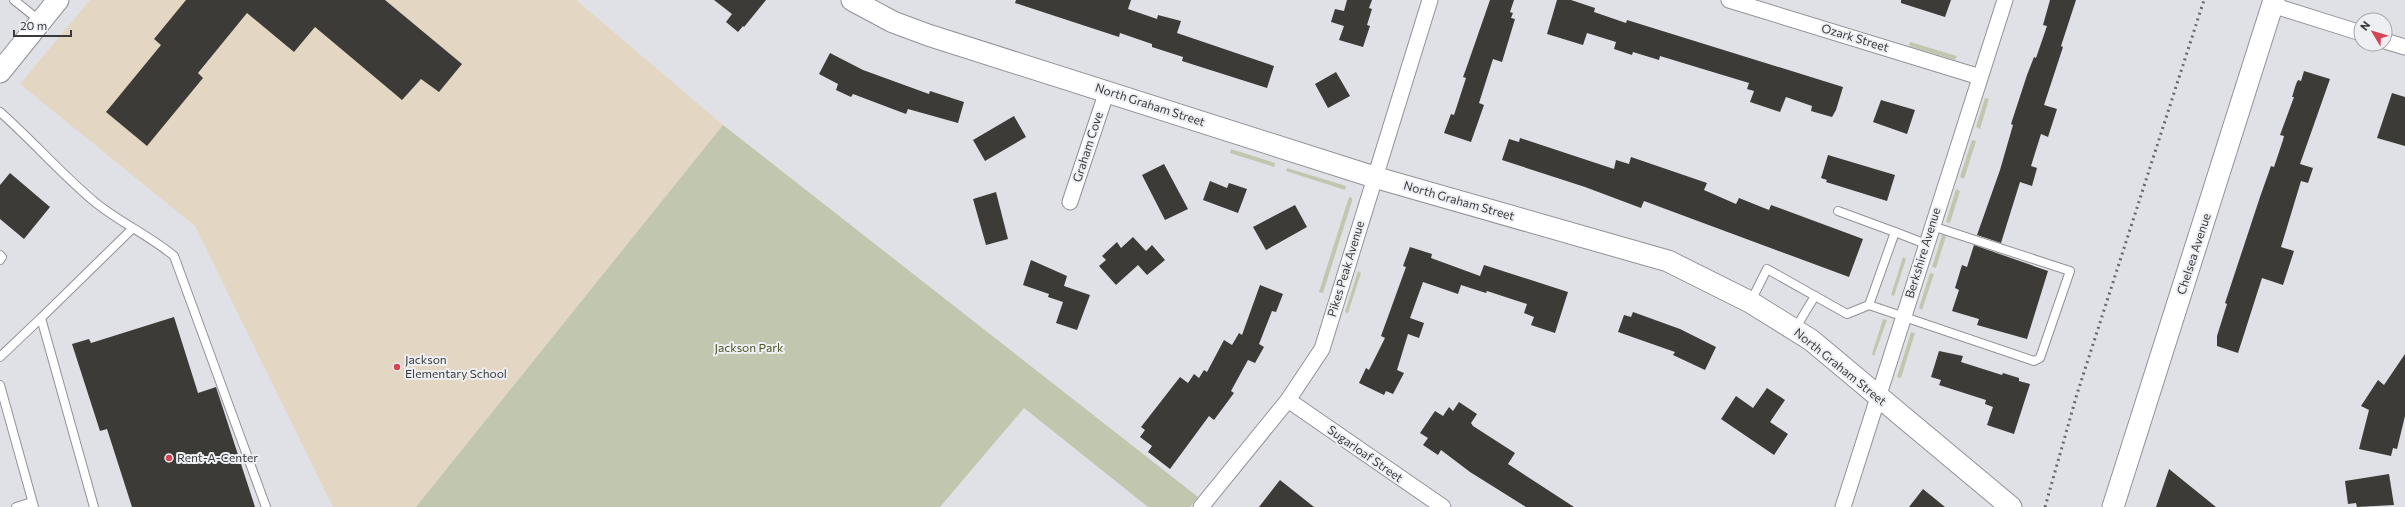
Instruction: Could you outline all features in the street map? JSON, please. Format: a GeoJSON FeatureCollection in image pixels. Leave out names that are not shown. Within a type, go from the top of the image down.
{"type":"FeatureCollection","features":[{"type":"Feature","properties":{"kind":"main road"},"geometry":{"type":"LineString","coordinates":[[0,72],[58,0]]}},
{"type":"Feature","properties":{"kind":"main road","name":"North Graham Street"},"geometry":{"type":"LineString","coordinates":[[852,0],[893,22],[928,35],[1374,177],[1668,261],[1750,302],[1811,340],[1877,397],[2011,507]]}},
{"type":"Feature","properties":{"kind":"main road","name":"Chelsea Avenue"},"geometry":{"type":"LineString","coordinates":[[2113,507],[2273,3]]}},
{"type":"Feature","properties":{"kind":"street","name":"Pikes Peak Avenue"},"geometry":{"type":"LineString","coordinates":[[1201,507],[1288,400],[1322,348],[1430,0]]}},
{"type":"Feature","properties":{"kind":"street","name":"Ozark Street"},"geometry":{"type":"LineString","coordinates":[[1729,0],[1980,76]]}},
{"type":"Feature","properties":{"kind":"street","name":"Berkshire Avenue"},"geometry":{"type":"LineString","coordinates":[[1842,507],[2005,0]]}},
{"type":"Feature","properties":{"kind":"street"},"geometry":{"type":"LineString","coordinates":[[2273,3],[2353,31]]}},
{"type":"Feature","properties":{"kind":"street"},"geometry":{"type":"LineString","coordinates":[[2393,43],[2405,47]]}},
{"type":"Feature","properties":{"kind":"street","name":"Graham Cove"},"geometry":{"type":"LineString","coordinates":[[1070,202],[1107,91]]}},
{"type":"Feature","properties":{"kind":"street","name":"Sugarloaf Street"},"geometry":{"type":"LineString","coordinates":[[1288,400],[1443,507]]}},
{"type":"Feature","properties":{"kind":"lane"},"geometry":{"type":"LineString","coordinates":[[14,0],[40,21]]}},
{"type":"Feature","properties":{"kind":"lane"},"geometry":{"type":"LineString","coordinates":[[1,116],[95,202],[132,230],[159,244],[174,256],[266,507]]}},
{"type":"Feature","properties":{"kind":"lane"},"geometry":{"type":"LineString","coordinates":[[1838,211],[1926,244]]}},
{"type":"Feature","properties":{"kind":"lane"},"geometry":{"type":"LineString","coordinates":[[1750,302],[1767,269],[1847,314],[1869,305],[2034,361],[2040,358],[2070,271],[1932,226]]}},
{"type":"Feature","properties":{"kind":"lane"},"geometry":{"type":"LineString","coordinates":[[0,357],[132,230]]}},
{"type":"Feature","properties":{"kind":"lane"},"geometry":{"type":"LineString","coordinates":[[1869,305],[1895,232]]}},
{"type":"Feature","properties":{"kind":"lane"},"geometry":{"type":"LineString","coordinates":[[0,255],[2,257],[0,260]]}},
{"type":"Feature","properties":{"kind":"lane"},"geometry":{"type":"LineString","coordinates":[[1795,329],[1815,296]]}},
{"type":"Feature","properties":{"kind":"lane"},"geometry":{"type":"LineString","coordinates":[[41,318],[94,507]]}},
{"type":"Feature","properties":{"kind":"lane"},"geometry":{"type":"LineString","coordinates":[[0,385],[33,505],[16,507]]}},
{"type":"Feature","properties":{"kind":"shaded area","name":"Jackson Elementary School"},"geometry":{"type":"Polygon","coordinates":[[[90,0],[576,0],[723,125],[416,507],[333,507],[195,226],[20,84],[90,0]]]}},
{"type":"Feature","properties":{"kind":"green space"},"geometry":{"type":"Polygon","coordinates":[[[1910,42],[1957,56],[1955,60],[1909,46],[1910,42]]]}},
{"type":"Feature","properties":{"kind":"green space"},"geometry":{"type":"Polygon","coordinates":[[[1985,98],[1989,99],[1980,129],[1976,127],[1985,98]]]}},
{"type":"Feature","properties":{"kind":"green space","name":"Jackson Park"},"geometry":{"type":"Polygon","coordinates":[[[723,125],[1198,497],[1190,507],[1148,507],[1024,408],[940,507],[416,507],[723,125]]]}},
{"type":"Feature","properties":{"kind":"green space"},"geometry":{"type":"Polygon","coordinates":[[[1972,140],[1976,141],[1964,179],[1960,177],[1972,140]]]}},
{"type":"Feature","properties":{"kind":"green space"},"geometry":{"type":"Polygon","coordinates":[[[1231,149],[1275,163],[1274,167],[1230,153],[1231,149]]]}},
{"type":"Feature","properties":{"kind":"green space"},"geometry":{"type":"Polygon","coordinates":[[[1287,168],[1346,186],[1345,190],[1286,171],[1287,168]]]}},
{"type":"Feature","properties":{"kind":"green space"},"geometry":{"type":"Polygon","coordinates":[[[1956,189],[1960,191],[1950,223],[1946,222],[1956,189]]]}},
{"type":"Feature","properties":{"kind":"green space"},"geometry":{"type":"Polygon","coordinates":[[[1349,197],[1352,198],[1352,201],[1323,293],[1319,292],[1349,197]]]}},
{"type":"Feature","properties":{"kind":"green space"},"geometry":{"type":"Polygon","coordinates":[[[1942,235],[1946,236],[1936,268],[1932,267],[1942,235]]]}},
{"type":"Feature","properties":{"kind":"green space"},"geometry":{"type":"Polygon","coordinates":[[[1903,257],[1906,259],[1894,296],[1891,295],[1903,257]]]}},
{"type":"Feature","properties":{"kind":"green space"},"geometry":{"type":"Polygon","coordinates":[[[1358,271],[1361,273],[1348,313],[1345,312],[1358,271]]]}},
{"type":"Feature","properties":{"kind":"green space"},"geometry":{"type":"Polygon","coordinates":[[[1930,273],[1934,274],[1922,310],[1919,308],[1930,273]]]}},
{"type":"Feature","properties":{"kind":"green space"},"geometry":{"type":"Polygon","coordinates":[[[1883,319],[1887,320],[1874,356],[1872,354],[1883,319]]]}},
{"type":"Feature","properties":{"kind":"green space"},"geometry":{"type":"Polygon","coordinates":[[[1911,332],[1915,333],[1901,378],[1897,377],[1911,332]]]}},
{"type":"Feature","properties":{"kind":"building"},"geometry":{"type":"Polygon","coordinates":[[[186,0],[385,0],[462,64],[439,92],[421,79],[402,100],[315,27],[294,52],[247,13],[198,73],[203,78],[147,146],[106,112],[161,45],[154,39],[186,0]]]}},
{"type":"Feature","properties":{"kind":"building"},"geometry":{"type":"Polygon","coordinates":[[[714,0],[766,0],[744,27],[743,26],[738,32],[726,22],[732,14],[714,0]]]}},
{"type":"Feature","properties":{"kind":"building"},"geometry":{"type":"Polygon","coordinates":[[[1016,0],[1131,0],[1128,9],[1157,19],[1158,15],[1181,21],[1177,33],[1274,66],[1267,88],[1182,61],[1183,57],[1152,47],[1152,44],[1120,33],[1119,37],[1015,3],[1016,0]]]}},
{"type":"Feature","properties":{"kind":"building"},"geometry":{"type":"Polygon","coordinates":[[[1347,0],[1372,0],[1369,8],[1372,9],[1367,25],[1370,26],[1363,47],[1339,40],[1344,26],[1331,22],[1335,9],[1344,11],[1347,0]]]}},
{"type":"Feature","properties":{"kind":"building"},"geometry":{"type":"Polygon","coordinates":[[[1490,0],[1514,0],[1510,12],[1513,13],[1511,18],[1515,19],[1502,62],[1493,59],[1479,103],[1484,105],[1471,142],[1444,133],[1451,114],[1454,115],[1466,78],[1463,77],[1490,0]]]}},
{"type":"Feature","properties":{"kind":"building"},"geometry":{"type":"Polygon","coordinates":[[[1557,0],[1571,0],[1595,8],[1594,12],[1626,23],[1627,20],[1843,87],[1836,110],[1832,117],[1811,111],[1812,106],[1786,97],[1780,112],[1750,102],[1754,91],[1747,89],[1749,83],[1660,56],[1659,60],[1633,52],[1632,55],[1614,49],[1616,42],[1587,33],[1583,45],[1547,34],[1557,0]]]}},
{"type":"Feature","properties":{"kind":"building"},"geometry":{"type":"Polygon","coordinates":[[[1901,0],[1951,0],[1945,17],[1901,3],[1901,0]]]}},
{"type":"Feature","properties":{"kind":"building"},"geometry":{"type":"Polygon","coordinates":[[[2050,0],[2076,0],[2061,46],[2063,47],[2044,105],[2057,109],[2048,137],[2041,134],[2031,166],[2037,168],[2032,186],[2020,182],[2001,243],[1977,235],[2000,170],[2013,125],[2011,124],[2027,75],[2034,57],[2036,58],[2047,26],[2043,25],[2050,0]]]}},
{"type":"Feature","properties":{"kind":"building"},"geometry":{"type":"Polygon","coordinates":[[[830,53],[863,70],[929,94],[930,91],[964,102],[958,123],[908,109],[906,114],[853,94],[851,97],[836,90],[838,84],[819,74],[830,53]]]}},
{"type":"Feature","properties":{"kind":"building"},"geometry":{"type":"Polygon","coordinates":[[[2304,71],[2330,79],[2300,164],[2313,168],[2308,183],[2301,181],[2281,247],[2294,251],[2283,285],[2262,278],[2238,353],[2217,346],[2217,336],[2227,304],[2225,303],[2260,197],[2271,166],[2274,167],[2283,140],[2284,136],[2280,135],[2294,97],[2292,97],[2296,84],[2298,80],[2301,81],[2304,71]]]}},
{"type":"Feature","properties":{"kind":"building"},"geometry":{"type":"Polygon","coordinates":[[[1336,72],[1350,96],[1328,108],[1315,84],[1336,72]]]}},
{"type":"Feature","properties":{"kind":"building"},"geometry":{"type":"Polygon","coordinates":[[[2392,93],[2405,97],[2405,146],[2377,138],[2392,93]]]}},
{"type":"Feature","properties":{"kind":"building"},"geometry":{"type":"Polygon","coordinates":[[[1881,100],[1915,110],[1907,134],[1873,122],[1881,100]]]}},
{"type":"Feature","properties":{"kind":"building"},"geometry":{"type":"Polygon","coordinates":[[[1014,116],[1026,137],[985,161],[973,140],[1014,116]]]}},
{"type":"Feature","properties":{"kind":"building"},"geometry":{"type":"Polygon","coordinates":[[[1520,138],[1614,169],[1616,160],[1629,164],[1631,157],[1707,183],[1704,190],[1736,204],[1739,198],[1769,210],[1771,205],[1863,239],[1849,277],[1644,201],[1641,208],[1585,187],[1502,160],[1509,139],[1519,142],[1520,138]]]}},
{"type":"Feature","properties":{"kind":"building"},"geometry":{"type":"Polygon","coordinates":[[[1828,155],[1895,175],[1887,201],[1826,182],[1827,180],[1821,178],[1828,155]]]}},
{"type":"Feature","properties":{"kind":"building"},"geometry":{"type":"Polygon","coordinates":[[[1164,164],[1188,209],[1165,220],[1142,175],[1164,164]]]}},
{"type":"Feature","properties":{"kind":"building"},"geometry":{"type":"Polygon","coordinates":[[[10,173],[50,207],[24,239],[0,219],[0,185],[10,173]]]}},
{"type":"Feature","properties":{"kind":"building"},"geometry":{"type":"Polygon","coordinates":[[[1210,181],[1227,188],[1229,183],[1247,189],[1238,213],[1203,200],[1210,181]]]}},
{"type":"Feature","properties":{"kind":"building"},"geometry":{"type":"Polygon","coordinates":[[[996,192],[1008,239],[986,245],[973,199],[996,192]]]}},
{"type":"Feature","properties":{"kind":"building"},"geometry":{"type":"Polygon","coordinates":[[[1295,205],[1307,227],[1266,250],[1253,227],[1295,205]]]}},
{"type":"Feature","properties":{"kind":"building"},"geometry":{"type":"Polygon","coordinates":[[[1133,237],[1146,251],[1152,245],[1165,260],[1147,275],[1138,265],[1116,285],[1099,266],[1106,260],[1102,256],[1117,242],[1121,248],[1133,237]]]}},
{"type":"Feature","properties":{"kind":"building"},"geometry":{"type":"Polygon","coordinates":[[[1974,245],[2048,271],[2027,339],[1977,325],[1979,319],[1952,311],[1959,290],[1955,288],[1962,265],[1967,267],[1974,245]]]}},
{"type":"Feature","properties":{"kind":"building"},"geometry":{"type":"Polygon","coordinates":[[[1410,247],[1432,254],[1431,258],[1480,276],[1484,265],[1568,292],[1555,333],[1531,325],[1534,317],[1524,313],[1527,304],[1487,291],[1486,293],[1461,285],[1458,294],[1423,282],[1410,318],[1424,323],[1419,338],[1408,334],[1397,370],[1404,373],[1393,394],[1386,391],[1384,395],[1359,383],[1366,368],[1369,370],[1385,338],[1381,336],[1406,267],[1403,266],[1410,247]]]}},
{"type":"Feature","properties":{"kind":"building"},"geometry":{"type":"Polygon","coordinates":[[[1031,260],[1067,276],[1064,286],[1090,295],[1077,330],[1056,323],[1063,302],[1048,297],[1049,294],[1023,285],[1031,260]]]}},
{"type":"Feature","properties":{"kind":"building"},"geometry":{"type":"Polygon","coordinates":[[[1260,285],[1283,294],[1276,312],[1272,311],[1259,344],[1264,347],[1255,363],[1248,360],[1231,391],[1234,393],[1214,420],[1209,416],[1170,469],[1148,452],[1152,446],[1140,437],[1145,430],[1141,427],[1180,377],[1188,383],[1194,374],[1199,378],[1204,370],[1207,372],[1224,340],[1232,345],[1239,333],[1242,335],[1260,285]]]}},
{"type":"Feature","properties":{"kind":"building"},"geometry":{"type":"Polygon","coordinates":[[[1633,312],[1680,329],[1716,347],[1705,370],[1673,355],[1675,352],[1618,332],[1624,315],[1631,317],[1633,312]]]}},
{"type":"Feature","properties":{"kind":"building"},"geometry":{"type":"Polygon","coordinates":[[[174,317],[198,393],[216,387],[255,507],[132,507],[107,429],[100,431],[72,344],[89,339],[91,343],[174,317]]]}},
{"type":"Feature","properties":{"kind":"building"},"geometry":{"type":"Polygon","coordinates":[[[1939,351],[1963,356],[1961,362],[2002,375],[2003,373],[2019,378],[2019,381],[2030,384],[2014,434],[1987,425],[1993,407],[1985,404],[1986,400],[1939,385],[1941,380],[1931,377],[1939,351]]]}},
{"type":"Feature","properties":{"kind":"building"},"geometry":{"type":"Polygon","coordinates":[[[2405,354],[2405,416],[2397,449],[2393,448],[2391,456],[2359,449],[2369,410],[2361,406],[2378,380],[2384,385],[2405,354]]]}},
{"type":"Feature","properties":{"kind":"building"},"geometry":{"type":"Polygon","coordinates":[[[1767,388],[1785,400],[1770,422],[1788,434],[1774,455],[1721,419],[1736,396],[1753,408],[1767,388]]]}},
{"type":"Feature","properties":{"kind":"building"},"geometry":{"type":"Polygon","coordinates":[[[1459,402],[1477,414],[1471,423],[1473,426],[1515,453],[1508,464],[1574,507],[1526,507],[1470,472],[1441,450],[1438,455],[1423,445],[1428,438],[1420,433],[1435,411],[1443,416],[1449,407],[1453,411],[1459,402]]]}},
{"type":"Feature","properties":{"kind":"building"},"geometry":{"type":"Polygon","coordinates":[[[2169,469],[2216,507],[2156,507],[2169,469]]]}},
{"type":"Feature","properties":{"kind":"building"},"geometry":{"type":"Polygon","coordinates":[[[2389,474],[2394,505],[2357,507],[2356,503],[2348,504],[2345,481],[2389,474]]]}},
{"type":"Feature","properties":{"kind":"building"},"geometry":{"type":"Polygon","coordinates":[[[1280,480],[1314,507],[1259,507],[1280,480]]]}},
{"type":"Feature","properties":{"kind":"building"},"geometry":{"type":"Polygon","coordinates":[[[1923,489],[1945,507],[1909,507],[1923,489]]]}},
{"type":"Feature","properties":{"kind":"railway"},"geometry":{"type":"LineString","coordinates":[[2045,507],[2077,394],[2204,0]]}},
{"type":"Feature","properties":{"kind":"place","name":"Jackson Elementary School"},"geometry":{"type":"Point","coordinates":[397,367]}},
{"type":"Feature","properties":{"kind":"place","name":"Rent-A-Center"},"geometry":{"type":"Point","coordinates":[169,458]}}]}
